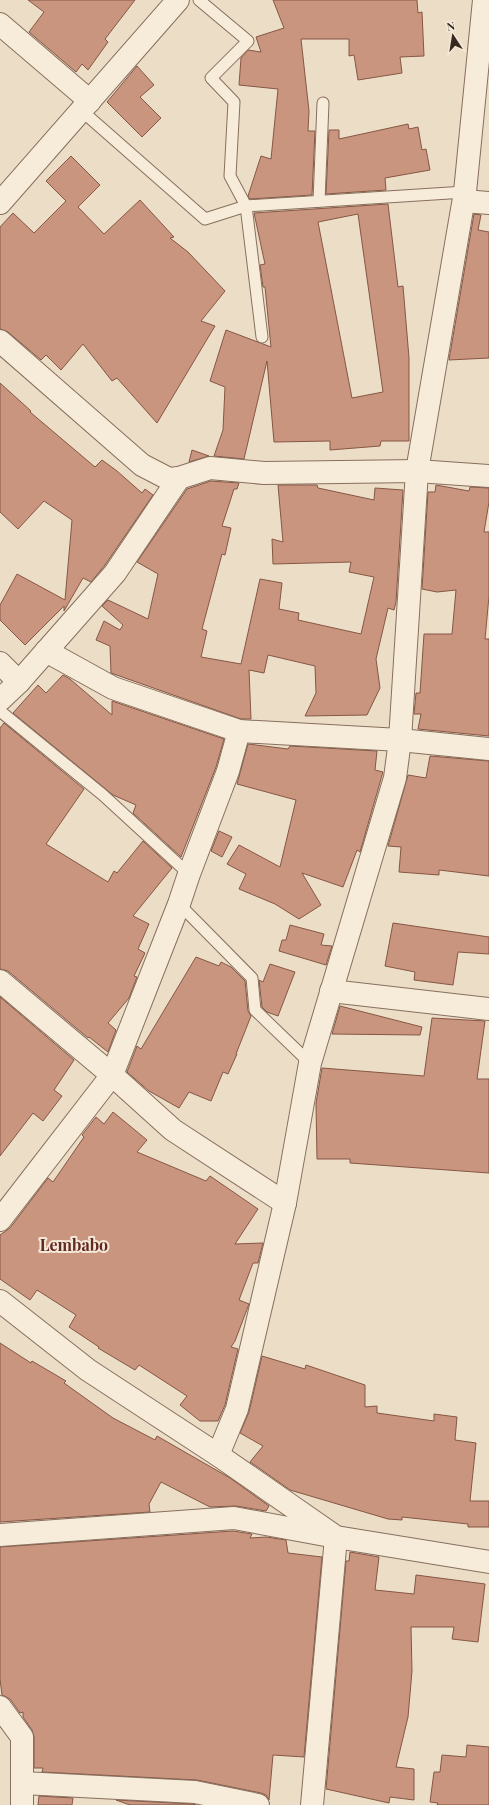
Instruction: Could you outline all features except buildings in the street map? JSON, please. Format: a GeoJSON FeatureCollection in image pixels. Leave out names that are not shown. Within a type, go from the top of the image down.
{"type":"FeatureCollection","features":[{"type":"Feature","properties":{"kind":"street"},"geometry":{"type":"LineString","coordinates":[[0,202],[178,0]]}},
{"type":"Feature","properties":{"kind":"street"},"geometry":{"type":"LineString","coordinates":[[218,1455],[237,1409],[285,1203],[310,1063],[395,778],[400,740],[417,471],[464,196],[485,51],[484,0]]}},
{"type":"Feature","properties":{"kind":"street"},"geometry":{"type":"LineString","coordinates":[[0,24],[86,106]]}},
{"type":"Feature","properties":{"kind":"street"},"geometry":{"type":"LineString","coordinates":[[464,196],[489,203]]}},
{"type":"Feature","properties":{"kind":"street"},"geometry":{"type":"LineString","coordinates":[[0,341],[142,465],[169,479],[179,478],[210,468],[264,473],[417,471],[489,476]]}},
{"type":"Feature","properties":{"kind":"street"},"geometry":{"type":"LineString","coordinates":[[0,700],[19,682],[115,573],[179,478]]}},
{"type":"Feature","properties":{"kind":"street"},"geometry":{"type":"LineString","coordinates":[[46,650],[113,688],[239,731],[400,740],[489,749]]}},
{"type":"Feature","properties":{"kind":"street"},"geometry":{"type":"LineString","coordinates":[[0,663],[19,682]]}},
{"type":"Feature","properties":{"kind":"street"},"geometry":{"type":"LineString","coordinates":[[0,1220],[112,1075],[179,904],[228,771],[239,731]]}},
{"type":"Feature","properties":{"kind":"street"},"geometry":{"type":"LineString","coordinates":[[0,980],[112,1075],[173,1130],[285,1203]]}},
{"type":"Feature","properties":{"kind":"street"},"geometry":{"type":"LineString","coordinates":[[331,991],[489,1008]]}},
{"type":"Feature","properties":{"kind":"street"},"geometry":{"type":"LineString","coordinates":[[0,1301],[88,1370],[218,1455],[336,1537]]}},
{"type":"Feature","properties":{"kind":"street"},"geometry":{"type":"LineString","coordinates":[[0,1535],[234,1518],[336,1537],[489,1562]]}},
{"type":"Feature","properties":{"kind":"street"},"geometry":{"type":"LineString","coordinates":[[312,1805],[336,1537]]}},
{"type":"Feature","properties":{"kind":"street"},"geometry":{"type":"LineString","coordinates":[[0,1707],[22,1736],[22,1805]]}},
{"type":"Feature","properties":{"kind":"street"},"geometry":{"type":"LineString","coordinates":[[23,1783],[195,1792],[258,1805]]}},
{"type":"Feature","properties":{"kind":"lane"},"geometry":{"type":"LineString","coordinates":[[199,0],[248,41],[210,78],[234,102],[230,176],[246,206],[262,337]]}},
{"type":"Feature","properties":{"kind":"lane"},"geometry":{"type":"LineString","coordinates":[[319,201],[322,103]]}},
{"type":"Feature","properties":{"kind":"lane"},"geometry":{"type":"LineString","coordinates":[[86,106],[205,219],[246,206],[319,201],[464,196]]}},
{"type":"Feature","properties":{"kind":"lane"},"geometry":{"type":"LineString","coordinates":[[0,711],[103,795],[189,874]]}},
{"type":"Feature","properties":{"kind":"lane"},"geometry":{"type":"LineString","coordinates":[[179,904],[252,978],[255,1010],[310,1063]]}},
{"type":"Feature","properties":{"kind":"district","name":"Lembabo"},"geometry":{"type":"Point","coordinates":[74,1245]}}]}
